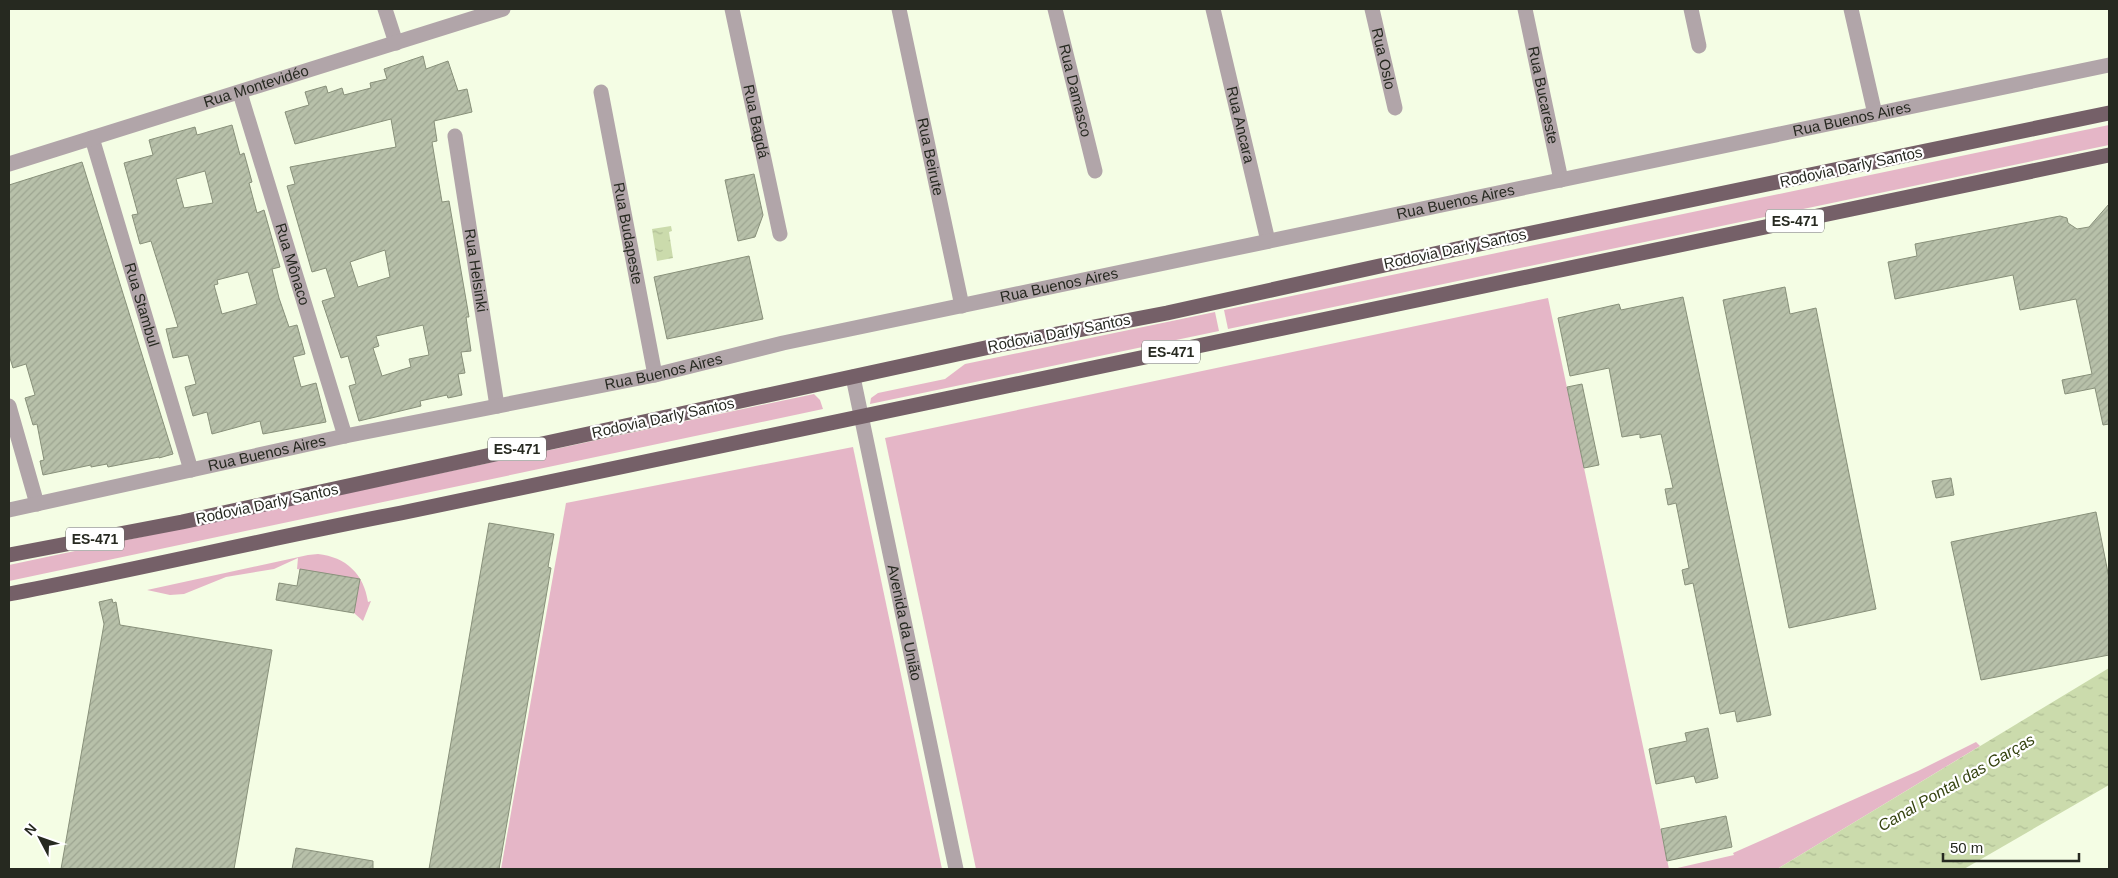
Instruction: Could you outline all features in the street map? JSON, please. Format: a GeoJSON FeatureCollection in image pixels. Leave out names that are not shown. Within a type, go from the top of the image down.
{"type":"FeatureCollection","features":[{"type":"Feature","properties":{"kind":"main road","name":"Rodovia Darly Santos"},"geometry":{"type":"LineString","coordinates":[[9,555],[182,522],[999,345],[1167,313],[1494,241],[2109,113]]}},
{"type":"Feature","properties":{"kind":"main road","name":"ES-471"},"geometry":{"type":"LineString","coordinates":[[9,594],[72,583],[270,539],[2109,156]]}},
{"type":"Feature","properties":{"kind":"street"},"geometry":{"type":"LineString","coordinates":[[385,9],[396,43]]}},
{"type":"Feature","properties":{"kind":"street","name":"Rua Montevidéo"},"geometry":{"type":"LineString","coordinates":[[9,164],[503,9]]}},
{"type":"Feature","properties":{"kind":"street","name":"Rua Bagdá"},"geometry":{"type":"LineString","coordinates":[[732,9],[780,234]]}},
{"type":"Feature","properties":{"kind":"street","name":"Rua Beirute"},"geometry":{"type":"LineString","coordinates":[[899,9],[962,306]]}},
{"type":"Feature","properties":{"kind":"street","name":"Rua Damasco"},"geometry":{"type":"LineString","coordinates":[[1056,9],[1096,171]]}},
{"type":"Feature","properties":{"kind":"street","name":"Rua Ancara"},"geometry":{"type":"LineString","coordinates":[[1212,9],[1268,241]]}},
{"type":"Feature","properties":{"kind":"street","name":"Rua Oslo"},"geometry":{"type":"LineString","coordinates":[[1372,9],[1395,108]]}},
{"type":"Feature","properties":{"kind":"street","name":"Rua Bucareste"},"geometry":{"type":"LineString","coordinates":[[1525,9],[1561,180]]}},
{"type":"Feature","properties":{"kind":"street"},"geometry":{"type":"LineString","coordinates":[[1691,9],[1699,46]]}},
{"type":"Feature","properties":{"kind":"street"},"geometry":{"type":"LineString","coordinates":[[1851,9],[1875,114]]}},
{"type":"Feature","properties":{"kind":"street","name":"Rua Buenos Aires"},"geometry":{"type":"LineString","coordinates":[[9,510],[345,436],[655,375],[783,343],[2109,65]]}},
{"type":"Feature","properties":{"kind":"street","name":"Rua Budapeste"},"geometry":{"type":"LineString","coordinates":[[601,92],[655,375]]}},
{"type":"Feature","properties":{"kind":"street","name":"Rua Mônaco"},"geometry":{"type":"LineString","coordinates":[[240,93],[345,436]]}},
{"type":"Feature","properties":{"kind":"street","name":"Rua Helsinki"},"geometry":{"type":"LineString","coordinates":[[455,136],[497,406]]}},
{"type":"Feature","properties":{"kind":"street","name":"Rua Stambul"},"geometry":{"type":"LineString","coordinates":[[92,138],[191,470]]}},
{"type":"Feature","properties":{"kind":"street","name":"Avenida da União"},"geometry":{"type":"LineString","coordinates":[[853,376],[956,869]]}},
{"type":"Feature","properties":{"kind":"street"},"geometry":{"type":"LineString","coordinates":[[9,406],[37,504]]}},
{"type":"Feature","properties":{"kind":"shaded area"},"geometry":{"type":"Polygon","coordinates":[[[2109,125],[2109,145],[1228,329],[1224,310],[2109,125]]]}},
{"type":"Feature","properties":{"kind":"shaded area"},"geometry":{"type":"Polygon","coordinates":[[[1548,298],[1669,869],[976,869],[885,438],[1548,298]]]}},
{"type":"Feature","properties":{"kind":"shaded area"},"geometry":{"type":"Polygon","coordinates":[[[1215,312],[1219,331],[870,404],[871,398],[878,393],[945,379],[965,364],[1215,312]]]}},
{"type":"Feature","properties":{"kind":"shaded area"},"geometry":{"type":"Polygon","coordinates":[[[814,394],[820,400],[823,409],[9,581],[9,565],[814,394]]]}},
{"type":"Feature","properties":{"kind":"shaded area"},"geometry":{"type":"Polygon","coordinates":[[[853,447],[942,869],[501,869],[566,503],[853,447]]]}},
{"type":"Feature","properties":{"kind":"shaded area"},"geometry":{"type":"Polygon","coordinates":[[[318,554],[345,563],[360,579],[297,569],[298,558],[274,569],[226,577],[184,594],[170,595],[147,590],[308,555],[318,554]]]}},
{"type":"Feature","properties":{"kind":"shaded area"},"geometry":{"type":"Polygon","coordinates":[[[360,579],[368,602],[371,601],[363,621],[354,613],[360,579]]]}},
{"type":"Feature","properties":{"kind":"shaded area"},"geometry":{"type":"Polygon","coordinates":[[[1976,742],[1980,746],[1777,869],[1673,869],[1734,855],[1733,853],[1918,771],[1976,742]]]}},
{"type":"Feature","properties":{"kind":"water"},"geometry":{"type":"Polygon","coordinates":[[[671,226],[672,231],[669,232],[673,258],[657,261],[652,229],[671,226]]]}},
{"type":"Feature","properties":{"kind":"water","name":"Canal Pontal das Garças"},"geometry":{"type":"Polygon","coordinates":[[[2109,668],[2109,785],[1964,869],[1777,869],[2109,668]]]}},
{"type":"Feature","properties":{"kind":"building"},"geometry":{"type":"Polygon","coordinates":[[[423,56],[426,69],[448,61],[458,91],[467,89],[472,112],[434,121],[437,141],[432,142],[442,202],[449,201],[469,317],[466,317],[471,351],[461,352],[465,373],[458,374],[462,395],[448,398],[447,395],[420,401],[421,406],[359,421],[349,386],[356,384],[348,356],[341,358],[322,301],[335,297],[326,268],[312,272],[287,186],[295,184],[290,167],[396,147],[391,119],[295,144],[285,112],[309,105],[305,92],[326,86],[328,93],[342,88],[344,95],[371,88],[370,83],[387,79],[384,69],[423,56]],[[385,250],[350,262],[358,287],[390,277],[385,250]],[[423,325],[376,336],[379,346],[373,348],[382,376],[411,367],[409,359],[429,355],[423,325]]]}},
{"type":"Feature","properties":{"kind":"building"},"geometry":{"type":"Polygon","coordinates":[[[232,125],[240,155],[244,153],[252,182],[249,183],[257,213],[264,210],[280,267],[272,269],[279,298],[289,327],[297,325],[305,354],[293,357],[301,387],[316,383],[326,422],[263,434],[260,421],[212,434],[207,412],[193,416],[185,387],[196,384],[188,355],[173,358],[166,329],[178,327],[151,241],[140,244],[132,215],[138,214],[124,163],[153,155],[149,140],[195,127],[197,135],[232,125]],[[205,171],[176,179],[184,208],[213,203],[205,171]],[[248,272],[217,280],[218,284],[214,285],[222,314],[257,304],[248,272]]]}},
{"type":"Feature","properties":{"kind":"building"},"geometry":{"type":"Polygon","coordinates":[[[82,162],[173,454],[108,467],[107,464],[91,467],[91,465],[43,475],[40,461],[44,460],[37,424],[33,425],[25,398],[35,395],[26,364],[13,368],[9,355],[9,185],[82,162]]]}},
{"type":"Feature","properties":{"kind":"building"},"geometry":{"type":"Polygon","coordinates":[[[754,174],[763,215],[755,237],[738,241],[725,180],[754,174]]]}},
{"type":"Feature","properties":{"kind":"building"},"geometry":{"type":"Polygon","coordinates":[[[2109,204],[2109,424],[2103,425],[2095,388],[2065,394],[2062,380],[2092,374],[2076,299],[2020,310],[2013,275],[1895,299],[1888,262],[1917,256],[1915,244],[2060,216],[2067,218],[2068,223],[2077,229],[2089,227],[2109,204]]]}},
{"type":"Feature","properties":{"kind":"building"},"geometry":{"type":"Polygon","coordinates":[[[749,256],[763,319],[667,339],[654,277],[749,256]]]}},
{"type":"Feature","properties":{"kind":"building"},"geometry":{"type":"Polygon","coordinates":[[[1785,287],[1790,314],[1816,308],[1876,609],[1789,628],[1723,300],[1785,287]]]}},
{"type":"Feature","properties":{"kind":"building"},"geometry":{"type":"Polygon","coordinates":[[[1683,297],[1771,715],[1737,722],[1735,711],[1720,714],[1693,583],[1685,585],[1682,570],[1689,568],[1676,503],[1668,505],[1665,489],[1673,488],[1661,434],[1640,438],[1640,434],[1622,437],[1609,368],[1570,376],[1558,318],[1619,304],[1621,310],[1683,297]]]}},
{"type":"Feature","properties":{"kind":"building"},"geometry":{"type":"Polygon","coordinates":[[[1582,384],[1599,465],[1584,468],[1567,387],[1582,384]]]}},
{"type":"Feature","properties":{"kind":"building"},"geometry":{"type":"Polygon","coordinates":[[[1951,478],[1954,495],[1936,498],[1932,481],[1951,478]]]}},
{"type":"Feature","properties":{"kind":"building"},"geometry":{"type":"Polygon","coordinates":[[[2096,512],[2109,578],[2109,655],[1981,680],[1951,542],[2096,512]]]}},
{"type":"Feature","properties":{"kind":"building"},"geometry":{"type":"Polygon","coordinates":[[[489,523],[554,534],[548,567],[551,568],[499,869],[429,869],[489,523]]]}},
{"type":"Feature","properties":{"kind":"building"},"geometry":{"type":"Polygon","coordinates":[[[300,569],[360,579],[354,613],[276,600],[279,583],[297,586],[300,569]]]}},
{"type":"Feature","properties":{"kind":"building"},"geometry":{"type":"Polygon","coordinates":[[[112,599],[113,603],[116,602],[120,625],[272,650],[234,869],[61,869],[104,624],[99,602],[112,599]]]}},
{"type":"Feature","properties":{"kind":"building"},"geometry":{"type":"Polygon","coordinates":[[[1708,728],[1718,778],[1696,783],[1694,776],[1656,784],[1649,749],[1687,741],[1685,733],[1708,728]]]}},
{"type":"Feature","properties":{"kind":"building"},"geometry":{"type":"Polygon","coordinates":[[[1726,816],[1732,847],[1667,861],[1661,829],[1726,816]]]}},
{"type":"Feature","properties":{"kind":"building"},"geometry":{"type":"Polygon","coordinates":[[[296,848],[373,861],[373,869],[292,869],[296,848]]]}}]}
